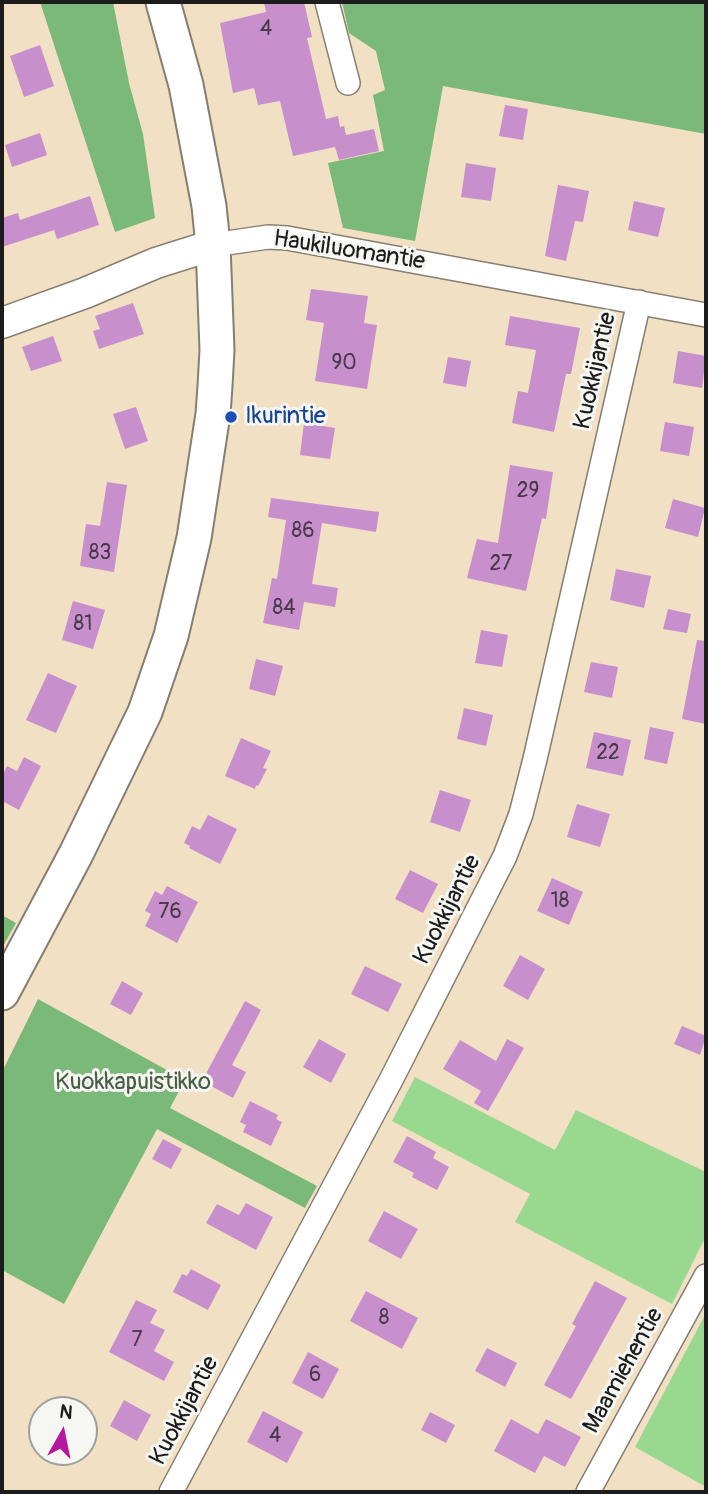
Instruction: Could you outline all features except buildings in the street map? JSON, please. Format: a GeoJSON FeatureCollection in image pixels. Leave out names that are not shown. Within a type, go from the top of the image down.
{"type":"FeatureCollection","features":[{"type":"Feature","properties":{"kind":"main road"},"geometry":{"type":"LineString","coordinates":[[2,993],[133,739],[171,636],[194,538],[213,414],[217,350],[213,245],[209,206],[186,85],[163,2]]}},
{"type":"Feature","properties":{"kind":"street"},"geometry":{"type":"LineString","coordinates":[[327,2],[348,83]]}},
{"type":"Feature","properties":{"kind":"street","name":"Haukiluomantie"},"geometry":{"type":"LineString","coordinates":[[2,323],[85,293],[156,263],[213,245],[268,237],[287,238],[706,314]]}},
{"type":"Feature","properties":{"kind":"street","name":"Kuokkijantie"},"geometry":{"type":"LineString","coordinates":[[172,1492],[385,1092],[505,856],[521,814],[535,759],[639,302]]}},
{"type":"Feature","properties":{"kind":"street","name":"Maamiehentie"},"geometry":{"type":"LineString","coordinates":[[588,1492],[706,1276]]}},
{"type":"Feature","properties":{"kind":"green space"},"geometry":{"type":"Polygon","coordinates":[[[40,2],[113,2],[129,83],[143,134],[155,218],[115,232],[40,2]]]}},
{"type":"Feature","properties":{"kind":"green space"},"geometry":{"type":"Polygon","coordinates":[[[342,2],[706,2],[706,134],[443,86],[415,241],[343,228],[328,163],[384,151],[373,95],[385,90],[376,51],[349,33],[342,2]]]}},
{"type":"Feature","properties":{"kind":"green space"},"geometry":{"type":"Polygon","coordinates":[[[2,915],[16,923],[2,948],[2,915]]]}},
{"type":"Feature","properties":{"kind":"green space","name":"Kuokkapuistikko"},"geometry":{"type":"Polygon","coordinates":[[[38,999],[185,1080],[170,1108],[317,1186],[305,1208],[157,1129],[64,1304],[2,1270],[2,1072],[38,999]]]}},
{"type":"Feature","properties":{"kind":"green space"},"geometry":{"type":"Polygon","coordinates":[[[415,1077],[555,1150],[576,1110],[706,1172],[706,1236],[672,1304],[515,1222],[530,1194],[392,1121],[415,1077]]]}},
{"type":"Feature","properties":{"kind":"green space"},"geometry":{"type":"Polygon","coordinates":[[[706,1313],[706,1487],[635,1447],[706,1313]]]}},
{"type":"Feature","properties":{"kind":"place","name":"Ikurintie"},"geometry":{"type":"Point","coordinates":[231,417]}}]}
